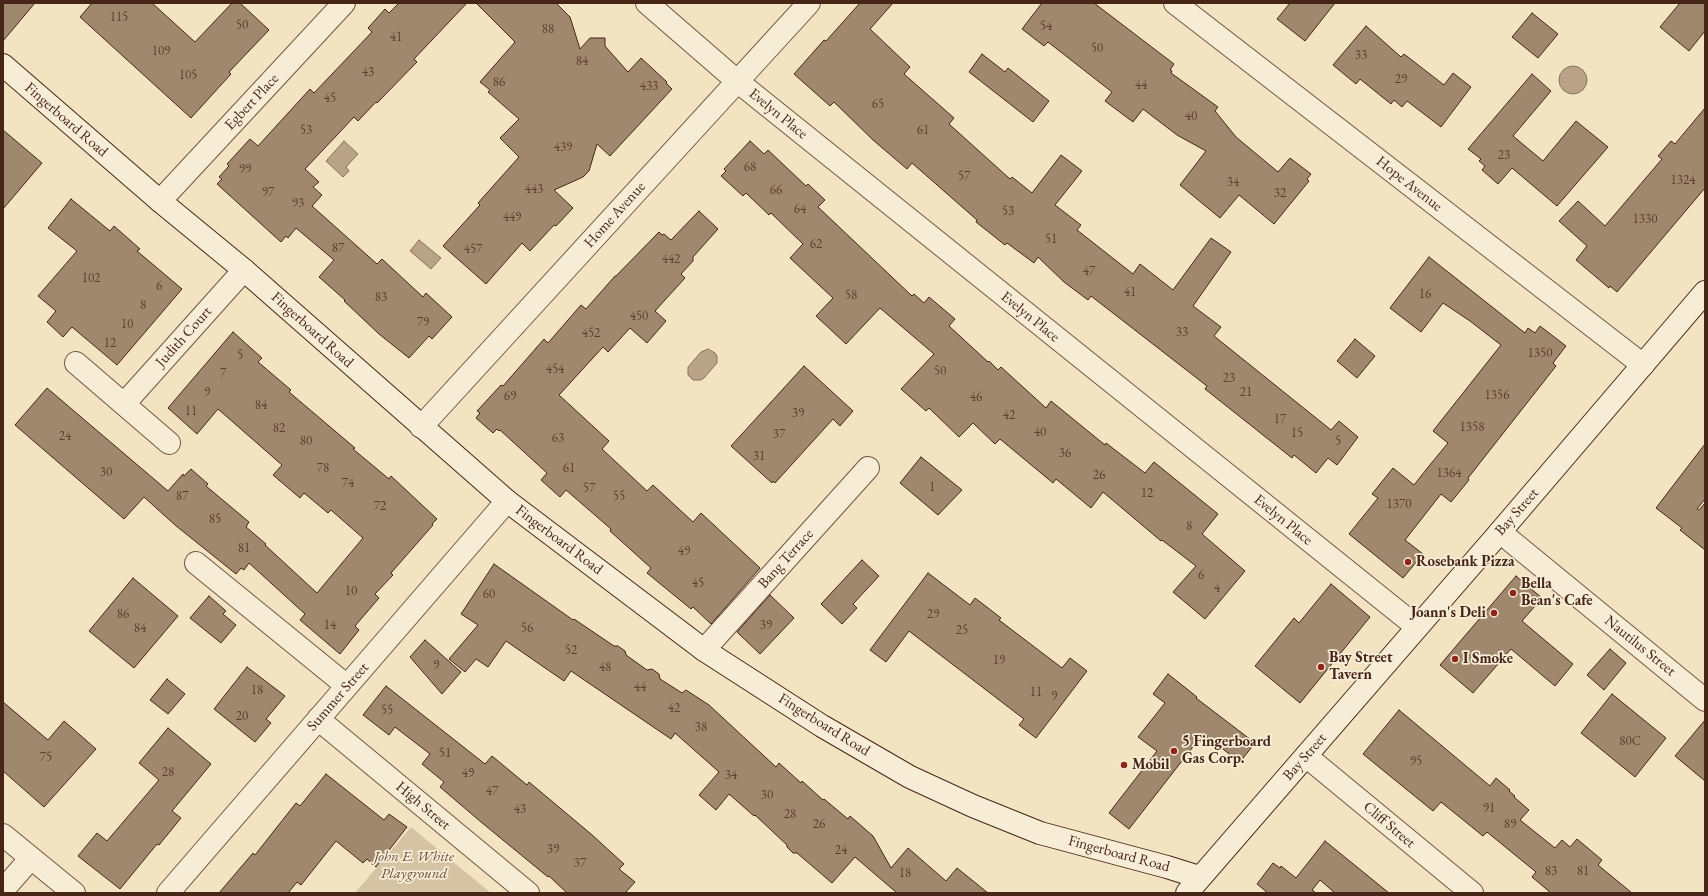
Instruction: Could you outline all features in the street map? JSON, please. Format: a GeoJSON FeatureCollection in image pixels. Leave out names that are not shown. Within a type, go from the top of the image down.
{"type":"FeatureCollection","features":[{"type":"Feature","properties":{"kind":"street","name":"Egbert Place"},"geometry":{"type":"LineString","coordinates":[[160,201],[344,3]]}},
{"type":"Feature","properties":{"kind":"street","name":"Evelyn Place"},"geometry":{"type":"LineString","coordinates":[[647,3],[737,81],[1417,628]]}},
{"type":"Feature","properties":{"kind":"street","name":"Home Avenue"},"geometry":{"type":"LineString","coordinates":[[421,427],[809,3]]}},
{"type":"Feature","properties":{"kind":"street","name":"Hope Avenue"},"geometry":{"type":"LineString","coordinates":[[1176,3],[1643,365]]}},
{"type":"Feature","properties":{"kind":"street","name":"Fingerboard Road"},"geometry":{"type":"LineString","coordinates":[[3,65],[160,201],[244,270],[507,501],[704,650],[822,726],[910,777],[973,806],[1040,833],[1167,866],[1193,885]]}},
{"type":"Feature","properties":{"kind":"street","name":"Judith Court"},"geometry":{"type":"LineString","coordinates":[[124,404],[244,270]]}},
{"type":"Feature","properties":{"kind":"street","name":"Bay Street"},"geometry":{"type":"LineString","coordinates":[[1193,885],[1500,532],[1705,292]]}},
{"type":"Feature","properties":{"kind":"street"},"geometry":{"type":"LineString","coordinates":[[76,363],[169,443]]}},
{"type":"Feature","properties":{"kind":"street","name":"Bang Terrace"},"geometry":{"type":"LineString","coordinates":[[704,650],[868,468]]}},
{"type":"Feature","properties":{"kind":"street","name":"Summer Street"},"geometry":{"type":"LineString","coordinates":[[168,893],[507,501]]}},
{"type":"Feature","properties":{"kind":"street","name":"Nautilus Street"},"geometry":{"type":"LineString","coordinates":[[1500,532],[1705,700]]}},
{"type":"Feature","properties":{"kind":"street"},"geometry":{"type":"LineString","coordinates":[[196,563],[347,686]]}},
{"type":"Feature","properties":{"kind":"street","name":"High Street"},"geometry":{"type":"LineString","coordinates":[[318,719],[528,893]]}},
{"type":"Feature","properties":{"kind":"street","name":"Cliff Street"},"geometry":{"type":"LineString","coordinates":[[1306,756],[1472,893]]}},
{"type":"Feature","properties":{"kind":"street"},"geometry":{"type":"LineString","coordinates":[[3,835],[74,893]]}},
{"type":"Feature","properties":{"kind":"street"},"geometry":{"type":"LineString","coordinates":[[3,890],[31,858]]}},
{"type":"Feature","properties":{"kind":"green space","name":"John E. White Playground"},"geometry":{"type":"Polygon","coordinates":[[[411,827],[491,893],[355,893],[411,827]]]}},
{"type":"Feature","properties":{"kind":"shaded area"},"geometry":{"type":"Polygon","coordinates":[[[1573,66],[1583,70],[1587,80],[1583,90],[1573,94],[1563,90],[1559,80],[1563,70],[1573,66]]]}},
{"type":"Feature","properties":{"kind":"shaded area"},"geometry":{"type":"Polygon","coordinates":[[[344,141],[358,154],[346,167],[349,171],[343,177],[326,161],[344,141]]]}},
{"type":"Feature","properties":{"kind":"shaded area"},"geometry":{"type":"Polygon","coordinates":[[[419,240],[441,258],[431,269],[410,251],[419,240]]]}},
{"type":"Feature","properties":{"kind":"shaded area"},"geometry":{"type":"Polygon","coordinates":[[[708,349],[717,356],[717,363],[704,378],[701,380],[693,380],[688,375],[688,367],[701,352],[708,349]]]}},
{"type":"Feature","properties":{"kind":"building"},"geometry":{"type":"Polygon","coordinates":[[[3,3],[35,3],[3,41],[3,3]]]}},
{"type":"Feature","properties":{"kind":"building"},"geometry":{"type":"Polygon","coordinates":[[[92,3],[152,3],[195,42],[232,3],[240,3],[269,30],[229,72],[231,74],[191,118],[80,17],[92,3]]]}},
{"type":"Feature","properties":{"kind":"building"},"geometry":{"type":"Polygon","coordinates":[[[399,3],[467,3],[414,59],[417,62],[377,103],[376,102],[358,121],[354,117],[305,169],[319,182],[313,187],[322,195],[312,206],[377,264],[382,259],[423,297],[426,293],[452,317],[432,339],[429,336],[409,358],[379,334],[344,301],[345,300],[319,277],[334,260],[296,228],[288,238],[286,236],[281,242],[217,184],[222,179],[219,177],[229,166],[227,164],[250,139],[258,146],[310,89],[314,93],[372,32],[368,28],[385,9],[389,13],[399,3]]]}},
{"type":"Feature","properties":{"kind":"building"},"geometry":{"type":"Polygon","coordinates":[[[476,3],[556,3],[570,17],[580,49],[590,38],[605,38],[605,46],[628,72],[641,58],[667,82],[666,83],[672,89],[610,156],[597,144],[589,171],[583,177],[554,190],[573,208],[556,226],[554,225],[530,251],[522,243],[486,284],[443,246],[480,205],[478,203],[519,157],[500,138],[519,119],[488,92],[490,90],[480,82],[515,42],[476,3]]]}},
{"type":"Feature","properties":{"kind":"building"},"geometry":{"type":"Polygon","coordinates":[[[860,3],[893,3],[870,29],[910,67],[904,74],[954,118],[949,124],[1010,179],[1012,177],[1032,193],[1061,155],[1082,171],[1055,205],[1081,225],[1077,230],[1133,274],[1140,264],[1173,290],[1211,238],[1231,252],[1193,306],[1221,327],[1214,336],[1331,430],[1339,421],[1358,437],[1337,465],[1328,458],[1316,473],[1294,455],[1292,458],[1205,389],[1207,386],[1091,296],[1088,300],[1064,282],[1038,257],[1034,263],[1007,243],[1005,245],[976,222],[977,220],[912,163],[907,169],[873,140],[834,102],[830,106],[794,74],[860,3]]]}},
{"type":"Feature","properties":{"kind":"building"},"geometry":{"type":"Polygon","coordinates":[[[1042,3],[1094,3],[1174,64],[1170,70],[1172,71],[1171,73],[1218,107],[1215,111],[1236,137],[1278,172],[1290,158],[1311,174],[1307,179],[1309,181],[1274,224],[1239,195],[1220,218],[1180,185],[1206,151],[1177,135],[1143,109],[1133,122],[1105,101],[1112,92],[1048,42],[1044,46],[1022,29],[1042,3]]]}},
{"type":"Feature","properties":{"kind":"building"},"geometry":{"type":"Polygon","coordinates":[[[1290,3],[1335,3],[1305,41],[1277,19],[1290,3]]]}},
{"type":"Feature","properties":{"kind":"building"},"geometry":{"type":"Polygon","coordinates":[[[1680,3],[1705,3],[1705,31],[1689,51],[1660,27],[1680,3]]]}},
{"type":"Feature","properties":{"kind":"building"},"geometry":{"type":"Polygon","coordinates":[[[1532,13],[1558,34],[1538,58],[1512,37],[1532,13]]]}},
{"type":"Feature","properties":{"kind":"building"},"geometry":{"type":"Polygon","coordinates":[[[1366,26],[1401,57],[1404,54],[1444,85],[1453,73],[1471,87],[1441,127],[1407,101],[1402,107],[1394,100],[1391,104],[1360,79],[1356,84],[1333,65],[1366,26]]]}},
{"type":"Feature","properties":{"kind":"building"},"geometry":{"type":"Polygon","coordinates":[[[982,54],[1005,72],[1008,68],[1049,101],[1033,122],[969,72],[982,54]]]}},
{"type":"Feature","properties":{"kind":"building"},"geometry":{"type":"Polygon","coordinates":[[[1532,74],[1551,91],[1513,136],[1543,161],[1576,121],[1608,147],[1557,206],[1512,168],[1498,184],[1482,170],[1485,166],[1479,161],[1481,159],[1468,149],[1532,74]]]}},
{"type":"Feature","properties":{"kind":"building"},"geometry":{"type":"Polygon","coordinates":[[[1705,108],[1705,188],[1617,292],[1610,286],[1609,288],[1576,260],[1587,246],[1559,221],[1578,201],[1605,226],[1662,159],[1658,156],[1671,141],[1675,144],[1705,108]]]}},
{"type":"Feature","properties":{"kind":"building"},"geometry":{"type":"Polygon","coordinates":[[[3,130],[42,163],[3,209],[3,130]]]}},
{"type":"Feature","properties":{"kind":"building"},"geometry":{"type":"Polygon","coordinates":[[[750,141],[764,154],[768,150],[806,186],[808,184],[825,200],[818,207],[912,296],[914,294],[924,303],[929,297],[955,319],[949,326],[998,370],[1001,367],[1046,408],[1051,401],[1105,445],[1106,443],[1145,473],[1154,462],[1218,514],[1202,534],[1245,571],[1205,619],[1173,592],[1196,566],[1162,540],[1161,541],[1103,492],[1091,508],[1056,479],[1053,483],[1000,439],[995,444],[973,423],[959,437],[929,408],[926,411],[901,389],[934,354],[880,308],[846,344],[816,316],[833,298],[790,258],[803,244],[771,213],[769,215],[746,193],[743,196],[721,176],[726,171],[724,169],[750,141]]]}},
{"type":"Feature","properties":{"kind":"building"},"geometry":{"type":"Polygon","coordinates":[[[71,199],[110,231],[114,226],[140,249],[137,251],[182,289],[117,365],[72,327],[63,337],[47,322],[56,311],[38,296],[77,251],[48,228],[71,199]]]}},
{"type":"Feature","properties":{"kind":"building"},"geometry":{"type":"Polygon","coordinates":[[[699,211],[718,229],[693,257],[693,261],[681,274],[685,278],[655,311],[666,321],[647,343],[630,328],[608,352],[603,347],[559,395],[609,441],[602,449],[647,491],[653,485],[693,522],[701,513],[760,568],[711,624],[693,607],[691,609],[647,573],[651,568],[610,531],[611,529],[566,490],[560,497],[541,480],[547,473],[500,430],[499,431],[497,429],[493,433],[476,418],[480,413],[477,411],[501,385],[503,386],[544,339],[548,343],[581,305],[586,309],[615,276],[659,232],[671,240],[699,211]]]}},
{"type":"Feature","properties":{"kind":"building"},"geometry":{"type":"Polygon","coordinates":[[[1429,257],[1525,333],[1528,328],[1535,333],[1540,326],[1566,346],[1553,363],[1556,366],[1468,478],[1469,480],[1451,502],[1441,494],[1405,540],[1423,554],[1403,578],[1349,534],[1378,498],[1372,494],[1393,468],[1414,485],[1448,443],[1433,431],[1501,345],[1470,321],[1443,303],[1421,332],[1390,308],[1429,257]]]}},
{"type":"Feature","properties":{"kind":"building"},"geometry":{"type":"Polygon","coordinates":[[[233,332],[262,358],[258,362],[291,390],[289,392],[389,479],[391,476],[437,519],[391,573],[393,575],[375,594],[379,598],[355,626],[359,630],[340,654],[300,620],[305,614],[249,563],[244,570],[241,568],[236,574],[175,525],[144,497],[124,519],[15,425],[47,388],[168,491],[183,474],[184,476],[191,469],[208,484],[206,486],[249,522],[246,527],[317,593],[363,538],[331,510],[328,513],[304,493],[300,498],[273,475],[282,465],[218,409],[197,434],[168,408],[233,332]]]}},
{"type":"Feature","properties":{"kind":"building"},"geometry":{"type":"Polygon","coordinates":[[[1355,339],[1375,356],[1357,378],[1337,361],[1355,339]]]}},
{"type":"Feature","properties":{"kind":"building"},"geometry":{"type":"Polygon","coordinates":[[[804,366],[853,411],[840,426],[833,419],[775,483],[773,481],[772,483],[731,446],[804,366]]]}},
{"type":"Feature","properties":{"kind":"building"},"geometry":{"type":"Polygon","coordinates":[[[1705,444],[1705,499],[1697,509],[1699,510],[1705,503],[1705,550],[1680,530],[1682,528],[1656,508],[1705,444]]]}},
{"type":"Feature","properties":{"kind":"building"},"geometry":{"type":"Polygon","coordinates":[[[921,457],[962,490],[938,515],[900,483],[921,457]]]}},
{"type":"Feature","properties":{"kind":"building"},"geometry":{"type":"Polygon","coordinates":[[[862,560],[879,576],[853,604],[857,608],[842,624],[821,604],[862,560]]]}},
{"type":"Feature","properties":{"kind":"building"},"geometry":{"type":"Polygon","coordinates":[[[494,564],[573,620],[574,619],[614,646],[618,646],[625,651],[626,655],[647,670],[652,669],[659,674],[660,679],[682,693],[686,690],[709,705],[776,767],[779,763],[801,783],[802,781],[823,800],[824,799],[848,819],[850,816],[873,836],[891,868],[908,848],[946,881],[957,868],[988,893],[897,893],[855,857],[832,883],[797,853],[793,853],[787,845],[755,815],[754,816],[729,794],[716,810],[699,795],[719,772],[675,733],[671,739],[571,671],[564,681],[506,641],[488,667],[476,659],[465,672],[449,659],[478,625],[461,614],[494,564]]]}},
{"type":"Feature","properties":{"kind":"building"},"geometry":{"type":"Polygon","coordinates":[[[928,573],[970,605],[975,598],[1001,618],[999,620],[1062,668],[1070,658],[1087,671],[1036,738],[1019,725],[1024,719],[909,631],[886,662],[870,650],[928,573]]]}},
{"type":"Feature","properties":{"kind":"building"},"geometry":{"type":"Polygon","coordinates":[[[1516,576],[1542,598],[1522,621],[1573,664],[1555,686],[1511,649],[1473,693],[1440,665],[1516,576]]]}},
{"type":"Feature","properties":{"kind":"building"},"geometry":{"type":"Polygon","coordinates":[[[133,578],[178,616],[134,668],[89,631],[133,578]]]}},
{"type":"Feature","properties":{"kind":"building"},"geometry":{"type":"Polygon","coordinates":[[[1331,584],[1370,617],[1300,703],[1255,666],[1294,618],[1299,623],[1331,584]]]}},
{"type":"Feature","properties":{"kind":"building"},"geometry":{"type":"Polygon","coordinates":[[[770,595],[794,618],[760,654],[737,632],[770,595]]]}},
{"type":"Feature","properties":{"kind":"building"},"geometry":{"type":"Polygon","coordinates":[[[209,596],[226,611],[223,614],[236,625],[221,643],[190,618],[209,596]]]}},
{"type":"Feature","properties":{"kind":"building"},"geometry":{"type":"Polygon","coordinates":[[[425,640],[461,672],[442,694],[410,657],[425,640]]]}},
{"type":"Feature","properties":{"kind":"building"},"geometry":{"type":"Polygon","coordinates":[[[1610,649],[1626,663],[1604,690],[1587,675],[1610,649]]]}},
{"type":"Feature","properties":{"kind":"building"},"geometry":{"type":"Polygon","coordinates":[[[247,667],[285,696],[266,719],[271,723],[255,742],[214,709],[247,667]]]}},
{"type":"Feature","properties":{"kind":"building"},"geometry":{"type":"Polygon","coordinates":[[[1168,674],[1197,697],[1196,698],[1255,743],[1240,762],[1203,734],[1129,829],[1109,813],[1157,751],[1138,737],[1165,703],[1153,694],[1168,674]]]}},
{"type":"Feature","properties":{"kind":"building"},"geometry":{"type":"Polygon","coordinates":[[[167,679],[185,694],[168,714],[150,700],[167,679]]]}},
{"type":"Feature","properties":{"kind":"building"},"geometry":{"type":"Polygon","coordinates":[[[386,686],[485,764],[492,756],[527,785],[529,782],[624,864],[619,869],[635,882],[625,893],[567,893],[549,876],[548,877],[440,787],[444,782],[422,764],[430,754],[395,727],[389,735],[363,715],[386,686]]]}},
{"type":"Feature","properties":{"kind":"building"},"geometry":{"type":"Polygon","coordinates":[[[1612,694],[1666,738],[1635,777],[1581,733],[1612,694]]]}},
{"type":"Feature","properties":{"kind":"building"},"geometry":{"type":"Polygon","coordinates":[[[3,702],[48,740],[64,721],[96,749],[44,807],[3,771],[3,702]]]}},
{"type":"Feature","properties":{"kind":"building"},"geometry":{"type":"Polygon","coordinates":[[[1399,710],[1490,786],[1496,778],[1510,790],[1509,791],[1515,796],[1514,797],[1529,810],[1520,820],[1555,848],[1562,840],[1570,847],[1577,839],[1602,860],[1598,865],[1632,893],[1551,893],[1532,877],[1536,872],[1487,832],[1483,836],[1441,802],[1433,811],[1363,754],[1399,710]]]}},
{"type":"Feature","properties":{"kind":"building"},"geometry":{"type":"Polygon","coordinates":[[[1705,720],[1705,781],[1675,756],[1705,720]]]}},
{"type":"Feature","properties":{"kind":"building"},"geometry":{"type":"Polygon","coordinates":[[[168,728],[211,764],[172,811],[181,818],[159,845],[157,844],[120,889],[78,856],[97,833],[107,841],[159,780],[139,763],[168,728]]]}},
{"type":"Feature","properties":{"kind":"building"},"geometry":{"type":"Polygon","coordinates":[[[326,774],[384,820],[389,814],[407,827],[376,867],[367,859],[363,863],[336,841],[301,885],[297,882],[288,893],[219,893],[253,853],[255,855],[296,803],[300,806],[326,774]]]}},
{"type":"Feature","properties":{"kind":"building"},"geometry":{"type":"Polygon","coordinates":[[[1325,841],[1389,893],[1335,893],[1320,880],[1312,890],[1316,893],[1268,893],[1257,884],[1273,863],[1280,868],[1281,866],[1296,878],[1325,841]]]}},
{"type":"Feature","properties":{"kind":"place","name":"Rosebank Pizza"},"geometry":{"type":"Point","coordinates":[1408,562]}},
{"type":"Feature","properties":{"kind":"place","name":"Bella Bean's Cafe"},"geometry":{"type":"Point","coordinates":[1513,593]}},
{"type":"Feature","properties":{"kind":"place","name":"Joann's Deli"},"geometry":{"type":"Point","coordinates":[1494,613]}},
{"type":"Feature","properties":{"kind":"place","name":"I Smoke"},"geometry":{"type":"Point","coordinates":[1455,659]}},
{"type":"Feature","properties":{"kind":"place","name":"Bay Street Tavern"},"geometry":{"type":"Point","coordinates":[1321,667]}},
{"type":"Feature","properties":{"kind":"place","name":"5 Fingerboard Gas Corp."},"geometry":{"type":"Point","coordinates":[1174,751]}},
{"type":"Feature","properties":{"kind":"place","name":"Mobil"},"geometry":{"type":"Point","coordinates":[1124,765]}}]}
